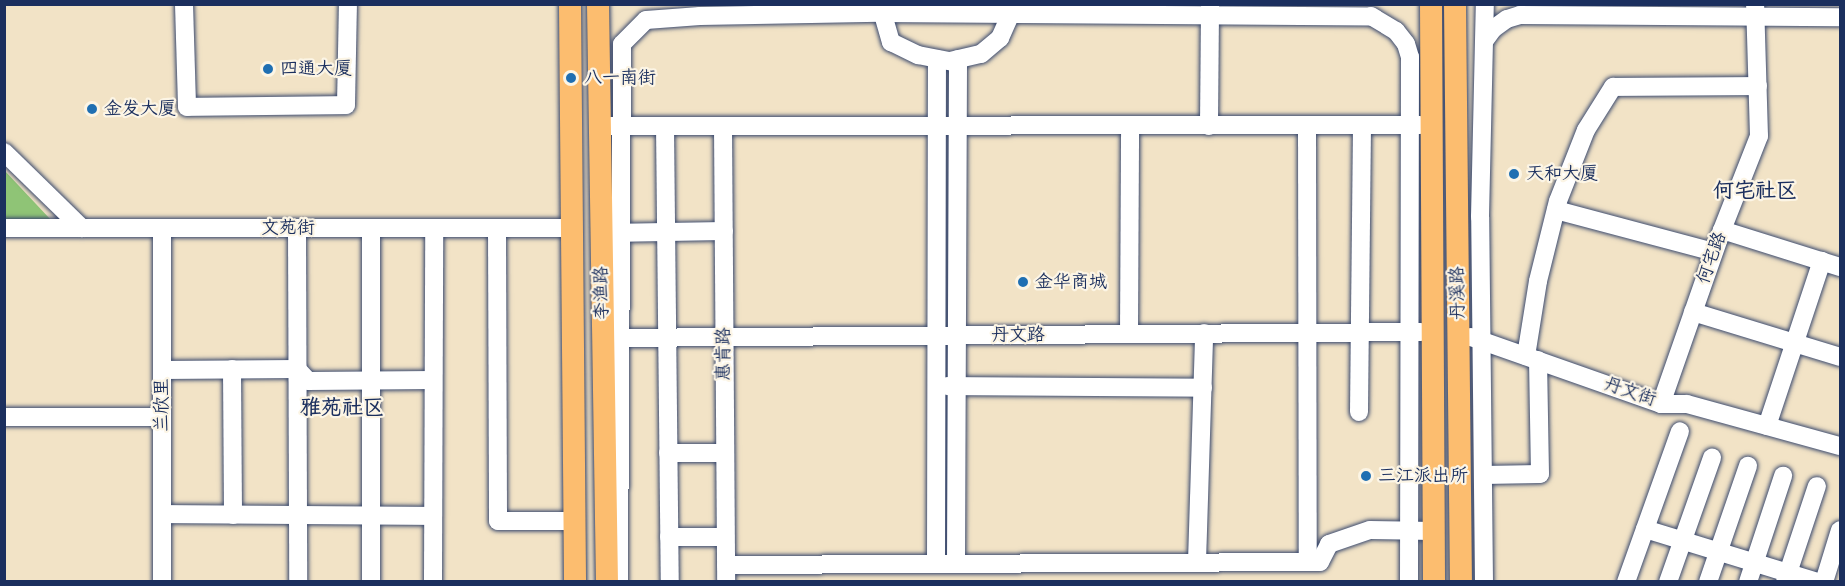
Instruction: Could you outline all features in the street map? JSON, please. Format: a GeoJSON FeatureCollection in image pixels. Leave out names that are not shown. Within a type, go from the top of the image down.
{"type":"FeatureCollection","features":[{"type":"Feature","properties":{"kind":"main road","name":"李渔路"},"geometry":{"type":"LineString","coordinates":[[570,4],[575,582]]}},
{"type":"Feature","properties":{"kind":"main road","name":"李渔路"},"geometry":{"type":"LineString","coordinates":[[598,4],[611,125],[612,338],[607,582]]}},
{"type":"Feature","properties":{"kind":"main road","name":"丹溪路"},"geometry":{"type":"LineString","coordinates":[[1431,4],[1421,125],[1421,332],[1434,531],[1434,582]]}},
{"type":"Feature","properties":{"kind":"main road","name":"丹溪路"},"geometry":{"type":"LineString","coordinates":[[1455,4],[1461,582]]}},
{"type":"Feature","properties":{"kind":"street"},"geometry":{"type":"LineString","coordinates":[[184,4],[187,107],[346,105],[348,4]]}},
{"type":"Feature","properties":{"kind":"street"},"geometry":{"type":"LineString","coordinates":[[1484,582],[1480,217],[1485,4]]}},
{"type":"Feature","properties":{"kind":"street"},"geometry":{"type":"LineString","coordinates":[[880,9],[891,42],[918,55],[937,59],[958,59],[981,54],[1000,38],[1014,9]]}},
{"type":"Feature","properties":{"kind":"street"},"geometry":{"type":"LineString","coordinates":[[880,9],[1210,10],[1371,16],[1384,22],[1406,44],[1421,125],[611,125],[622,45],[646,20],[880,9]]}},
{"type":"Feature","properties":{"kind":"street"},"geometry":{"type":"LineString","coordinates":[[1209,126],[1210,10]]}},
{"type":"Feature","properties":{"kind":"street"},"geometry":{"type":"LineString","coordinates":[[1485,40],[1493,28],[1507,19],[1520,15],[1755,10],[1840,17]]}},
{"type":"Feature","properties":{"kind":"street","name":"何宅路"},"geometry":{"type":"LineString","coordinates":[[1661,404],[1722,230],[1760,136],[1755,10]]}},
{"type":"Feature","properties":{"kind":"street"},"geometry":{"type":"LineString","coordinates":[[937,59],[936,386],[944,568]]}},
{"type":"Feature","properties":{"kind":"street"},"geometry":{"type":"LineString","coordinates":[[944,568],[957,386],[958,59]]}},
{"type":"Feature","properties":{"kind":"street"},"geometry":{"type":"LineString","coordinates":[[1483,475],[1540,474],[1532,358],[1538,281],[1556,210],[1586,130],[1613,87],[1758,86]]}},
{"type":"Feature","properties":{"kind":"street"},"geometry":{"type":"LineString","coordinates":[[665,126],[670,582]]}},
{"type":"Feature","properties":{"kind":"street","name":"惠肯路"},"geometry":{"type":"LineString","coordinates":[[723,126],[726,573]]}},
{"type":"Feature","properties":{"kind":"street"},"geometry":{"type":"LineString","coordinates":[[1128,334],[1130,126]]}},
{"type":"Feature","properties":{"kind":"street"},"geometry":{"type":"LineString","coordinates":[[1307,126],[1308,562]]}},
{"type":"Feature","properties":{"kind":"street"},"geometry":{"type":"LineString","coordinates":[[1359,412],[1362,126]]}},
{"type":"Feature","properties":{"kind":"street"},"geometry":{"type":"LineString","coordinates":[[4,152],[82,228]]}},
{"type":"Feature","properties":{"kind":"street"},"geometry":{"type":"LineString","coordinates":[[1556,210],[1714,252]]}},
{"type":"Feature","properties":{"kind":"street","name":"文苑街"},"geometry":{"type":"LineString","coordinates":[[4,228],[572,228]]}},
{"type":"Feature","properties":{"kind":"street","name":"兰欣里"},"geometry":{"type":"LineString","coordinates":[[162,228],[162,582]]}},
{"type":"Feature","properties":{"kind":"street"},"geometry":{"type":"LineString","coordinates":[[297,228],[298,582]]}},
{"type":"Feature","properties":{"kind":"street"},"geometry":{"type":"LineString","coordinates":[[370,582],[371,228]]}},
{"type":"Feature","properties":{"kind":"street"},"geometry":{"type":"LineString","coordinates":[[433,582],[434,228]]}},
{"type":"Feature","properties":{"kind":"street"},"geometry":{"type":"LineString","coordinates":[[496,228],[498,521],[575,521]]}},
{"type":"Feature","properties":{"kind":"street"},"geometry":{"type":"LineString","coordinates":[[1722,230],[1840,267]]}},
{"type":"Feature","properties":{"kind":"street"},"geometry":{"type":"LineString","coordinates":[[611,233],[724,231]]}},
{"type":"Feature","properties":{"kind":"street"},"geometry":{"type":"LineString","coordinates":[[1767,426],[1822,261]]}},
{"type":"Feature","properties":{"kind":"street"},"geometry":{"type":"LineString","coordinates":[[1693,312],[1840,357]]}},
{"type":"Feature","properties":{"kind":"street"},"geometry":{"type":"LineString","coordinates":[[1409,582],[1409,531],[1421,332]]}},
{"type":"Feature","properties":{"kind":"street","name":"丹文路"},"geometry":{"type":"LineString","coordinates":[[612,338],[1421,332]]}},
{"type":"Feature","properties":{"kind":"street","name":"丹文街"},"geometry":{"type":"LineString","coordinates":[[1458,332],[1661,404],[1687,404],[1840,446]]}},
{"type":"Feature","properties":{"kind":"street"},"geometry":{"type":"LineString","coordinates":[[1197,562],[1204,333]]}},
{"type":"Feature","properties":{"kind":"street"},"geometry":{"type":"LineString","coordinates":[[612,338],[619,582]]}},
{"type":"Feature","properties":{"kind":"street"},"geometry":{"type":"LineString","coordinates":[[232,369],[233,514]]}},
{"type":"Feature","properties":{"kind":"street"},"geometry":{"type":"LineString","coordinates":[[162,370],[297,369],[308,381],[434,380]]}},
{"type":"Feature","properties":{"kind":"street"},"geometry":{"type":"LineString","coordinates":[[936,386],[1203,388]]}},
{"type":"Feature","properties":{"kind":"street"},"geometry":{"type":"LineString","coordinates":[[4,417],[162,417]]}},
{"type":"Feature","properties":{"kind":"street"},"geometry":{"type":"LineString","coordinates":[[1626,582],[1680,431]]}},
{"type":"Feature","properties":{"kind":"street"},"geometry":{"type":"LineString","coordinates":[[669,453],[725,453]]}},
{"type":"Feature","properties":{"kind":"street"},"geometry":{"type":"LineString","coordinates":[[1668,582],[1712,458]]}},
{"type":"Feature","properties":{"kind":"street"},"geometry":{"type":"LineString","coordinates":[[1708,582],[1748,466]]}},
{"type":"Feature","properties":{"kind":"street"},"geometry":{"type":"LineString","coordinates":[[1748,582],[1783,476]]}},
{"type":"Feature","properties":{"kind":"street"},"geometry":{"type":"LineString","coordinates":[[1786,577],[1817,486]]}},
{"type":"Feature","properties":{"kind":"street"},"geometry":{"type":"LineString","coordinates":[[163,514],[433,516]]}},
{"type":"Feature","properties":{"kind":"street"},"geometry":{"type":"LineString","coordinates":[[1645,529],[1754,562],[1786,577],[1817,582]]}},
{"type":"Feature","properties":{"kind":"street"},"geometry":{"type":"LineString","coordinates":[[726,573],[839,573],[1197,562],[1320,562],[1329,544],[1370,530],[1434,531]]}},
{"type":"Feature","properties":{"kind":"street"},"geometry":{"type":"LineString","coordinates":[[1824,582],[1840,530]]}},
{"type":"Feature","properties":{"kind":"street"},"geometry":{"type":"LineString","coordinates":[[669,537],[725,537]]}},
{"type":"Feature","properties":{"kind":"green space"},"geometry":{"type":"Polygon","coordinates":[[[5,171],[51,220],[5,219],[5,171]]]}},
{"type":"Feature","properties":{"kind":"place","name":"四通大厦"},"geometry":{"type":"Point","coordinates":[268,69]}},
{"type":"Feature","properties":{"kind":"place","name":"八一南街"},"geometry":{"type":"Point","coordinates":[571,78]}},
{"type":"Feature","properties":{"kind":"place","name":"金发大厦"},"geometry":{"type":"Point","coordinates":[92,109]}},
{"type":"Feature","properties":{"kind":"place","name":"天和大厦"},"geometry":{"type":"Point","coordinates":[1514,174]}},
{"type":"Feature","properties":{"kind":"place","name":"金华商城"},"geometry":{"type":"Point","coordinates":[1023,282]}},
{"type":"Feature","properties":{"kind":"place","name":"三江派出所"},"geometry":{"type":"Point","coordinates":[1366,476]}},
{"type":"Feature","properties":{"kind":"district","name":"何宅社区"},"geometry":{"type":"Point","coordinates":[1755,191]}},
{"type":"Feature","properties":{"kind":"district","name":"雅苑社区"},"geometry":{"type":"Point","coordinates":[342,408]}}]}
